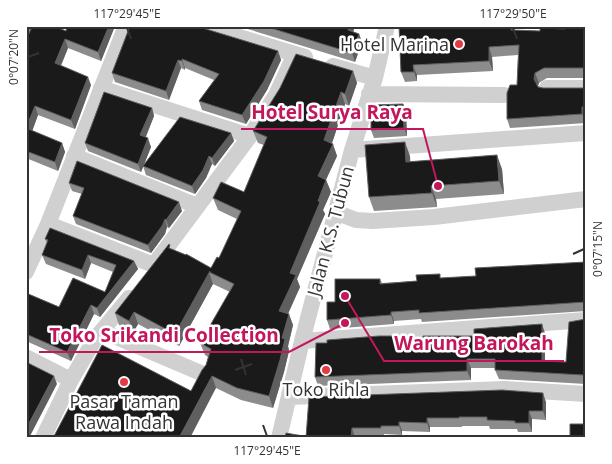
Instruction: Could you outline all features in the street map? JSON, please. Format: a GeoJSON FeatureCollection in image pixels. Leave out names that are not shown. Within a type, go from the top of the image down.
{"type":"FeatureCollection","features":[{"type":"Feature","properties":{"kind":"street"},"geometry":{"type":"LineString","coordinates":[[26,272],[48,224],[126,26]]}},
{"type":"Feature","properties":{"kind":"street"},"geometry":{"type":"LineString","coordinates":[[203,26],[374,78]]}},
{"type":"Feature","properties":{"kind":"street","name":"Jalan K.S. Tubun"},"geometry":{"type":"LineString","coordinates":[[279,438],[335,212],[387,26]]}},
{"type":"Feature","properties":{"kind":"street"},"geometry":{"type":"LineString","coordinates":[[43,438],[71,380],[95,340],[140,284],[250,136],[276,95],[295,54]]}},
{"type":"Feature","properties":{"kind":"street"},"geometry":{"type":"LineString","coordinates":[[101,88],[250,136]]}},
{"type":"Feature","properties":{"kind":"street"},"geometry":{"type":"LineString","coordinates":[[547,88],[586,88]]}},
{"type":"Feature","properties":{"kind":"street"},"geometry":{"type":"LineString","coordinates":[[369,94],[504,95]]}},
{"type":"Feature","properties":{"kind":"street"},"geometry":{"type":"LineString","coordinates":[[352,150],[586,133]]}},
{"type":"Feature","properties":{"kind":"street"},"geometry":{"type":"LineString","coordinates":[[74,156],[197,206]]}},
{"type":"Feature","properties":{"kind":"street"},"geometry":{"type":"LineString","coordinates":[[335,212],[356,220],[373,221],[434,217],[586,199]]}},
{"type":"Feature","properties":{"kind":"street"},"geometry":{"type":"LineString","coordinates":[[48,224],[154,265]]}},
{"type":"Feature","properties":{"kind":"street"},"geometry":{"type":"LineString","coordinates":[[302,341],[586,320]]}},
{"type":"Feature","properties":{"kind":"street"},"geometry":{"type":"LineString","coordinates":[[102,331],[201,372]]}},
{"type":"Feature","properties":{"kind":"street"},"geometry":{"type":"LineString","coordinates":[[26,357],[71,380]]}},
{"type":"Feature","properties":{"kind":"street"},"geometry":{"type":"LineString","coordinates":[[289,397],[505,389],[586,394]]}},
{"type":"Feature","properties":{"kind":"building"},"geometry":{"type":"Polygon","coordinates":[[[26,26],[54,26],[66,31],[67,26],[109,26],[98,52],[65,39],[55,63],[88,77],[71,120],[35,106],[26,128],[26,40],[31,29],[26,28],[26,26]]]}},
{"type":"Feature","properties":{"kind":"building"},"geometry":{"type":"Polygon","coordinates":[[[130,26],[196,26],[278,51],[264,81],[242,115],[199,101],[219,74],[182,59],[182,61],[178,60],[166,91],[112,73],[130,26]]]}},
{"type":"Feature","properties":{"kind":"building"},"geometry":{"type":"Polygon","coordinates":[[[264,26],[349,26],[348,30],[359,34],[352,53],[264,26]]]}},
{"type":"Feature","properties":{"kind":"building"},"geometry":{"type":"Polygon","coordinates":[[[399,26],[511,26],[511,30],[540,31],[540,28],[565,29],[565,26],[586,26],[586,69],[544,68],[535,73],[534,79],[538,87],[543,88],[586,87],[586,107],[582,107],[582,114],[507,119],[507,93],[510,85],[517,85],[519,45],[489,47],[489,61],[413,65],[414,72],[401,72],[399,26]]]}},
{"type":"Feature","properties":{"kind":"building"},"geometry":{"type":"Polygon","coordinates":[[[296,54],[353,71],[345,94],[341,92],[324,140],[333,144],[318,176],[326,180],[318,201],[320,202],[290,273],[296,275],[279,311],[289,314],[282,338],[285,339],[280,360],[269,396],[237,388],[212,376],[179,438],[53,438],[102,345],[191,391],[206,365],[211,349],[200,343],[234,284],[209,272],[175,334],[134,312],[129,321],[115,313],[169,244],[169,248],[186,254],[211,268],[217,257],[219,258],[241,211],[213,198],[221,182],[244,192],[267,137],[253,131],[280,88],[296,54]]]}},
{"type":"Feature","properties":{"kind":"building"},"geometry":{"type":"Polygon","coordinates":[[[104,92],[152,108],[140,135],[148,138],[138,164],[85,143],[104,92]]]}},
{"type":"Feature","properties":{"kind":"building"},"geometry":{"type":"Polygon","coordinates":[[[403,104],[404,128],[371,130],[371,105],[403,104]]]}},
{"type":"Feature","properties":{"kind":"building"},"geometry":{"type":"Polygon","coordinates":[[[180,117],[231,133],[212,158],[209,156],[203,170],[192,186],[143,166],[180,117]]]}},
{"type":"Feature","properties":{"kind":"building"},"geometry":{"type":"Polygon","coordinates":[[[26,128],[62,143],[55,162],[26,151],[26,128]]]}},
{"type":"Feature","properties":{"kind":"building"},"geometry":{"type":"Polygon","coordinates":[[[405,142],[406,162],[497,155],[499,181],[431,186],[432,193],[369,197],[365,145],[405,142]]]}},
{"type":"Feature","properties":{"kind":"building"},"geometry":{"type":"Polygon","coordinates":[[[77,161],[179,202],[148,245],[73,216],[84,188],[69,183],[77,161]]]}},
{"type":"Feature","properties":{"kind":"building"},"geometry":{"type":"Polygon","coordinates":[[[50,228],[134,261],[97,308],[91,305],[67,352],[26,334],[26,293],[59,307],[73,278],[105,292],[116,265],[88,255],[82,270],[42,255],[48,240],[45,239],[50,228]]]}},
{"type":"Feature","properties":{"kind":"building"},"geometry":{"type":"Polygon","coordinates":[[[586,262],[586,302],[419,313],[419,310],[391,312],[391,315],[327,320],[327,302],[335,302],[335,279],[380,279],[380,284],[417,281],[416,275],[440,274],[440,278],[476,276],[475,268],[586,262]]]}},
{"type":"Feature","properties":{"kind":"building"},"geometry":{"type":"Polygon","coordinates":[[[586,319],[586,376],[495,370],[495,359],[467,359],[467,371],[315,377],[316,343],[327,343],[327,340],[397,336],[397,340],[423,341],[423,336],[474,336],[474,329],[542,324],[542,361],[566,362],[569,322],[586,319]]]}},
{"type":"Feature","properties":{"kind":"building"},"geometry":{"type":"Polygon","coordinates":[[[26,362],[54,376],[26,429],[26,362]]]}},
{"type":"Feature","properties":{"kind":"building"},"geometry":{"type":"Polygon","coordinates":[[[502,390],[543,393],[543,411],[529,411],[529,423],[487,420],[487,417],[427,418],[427,423],[399,422],[399,426],[352,428],[351,438],[306,438],[309,397],[502,390]]]}},
{"type":"Feature","properties":{"kind":"building"},"geometry":{"type":"Polygon","coordinates":[[[570,424],[586,424],[586,438],[570,438],[570,424]]]}},
{"type":"Feature","properties":{"kind":"building"},"geometry":{"type":"Polygon","coordinates":[[[286,433],[303,436],[303,438],[285,438],[286,433]]]}},
{"type":"Feature","properties":{"kind":"place","name":"Hotel Marina"},"geometry":{"type":"Point","coordinates":[459,44]}},
{"type":"Feature","properties":{"kind":"place","name":"Hotel Surya Raya"},"geometry":{"type":"Point","coordinates":[438,186]}},
{"type":"Feature","properties":{"kind":"place","name":"Warung Barokah"},"geometry":{"type":"Point","coordinates":[345,296]}},
{"type":"Feature","properties":{"kind":"place","name":"Toko Srikandi Collection"},"geometry":{"type":"Point","coordinates":[345,323]}},
{"type":"Feature","properties":{"kind":"place","name":"Toko Rihla"},"geometry":{"type":"Point","coordinates":[326,370]}},
{"type":"Feature","properties":{"kind":"place","name":"Pasar Taman Rawa Indah"},"geometry":{"type":"Point","coordinates":[124,382]}}]}
